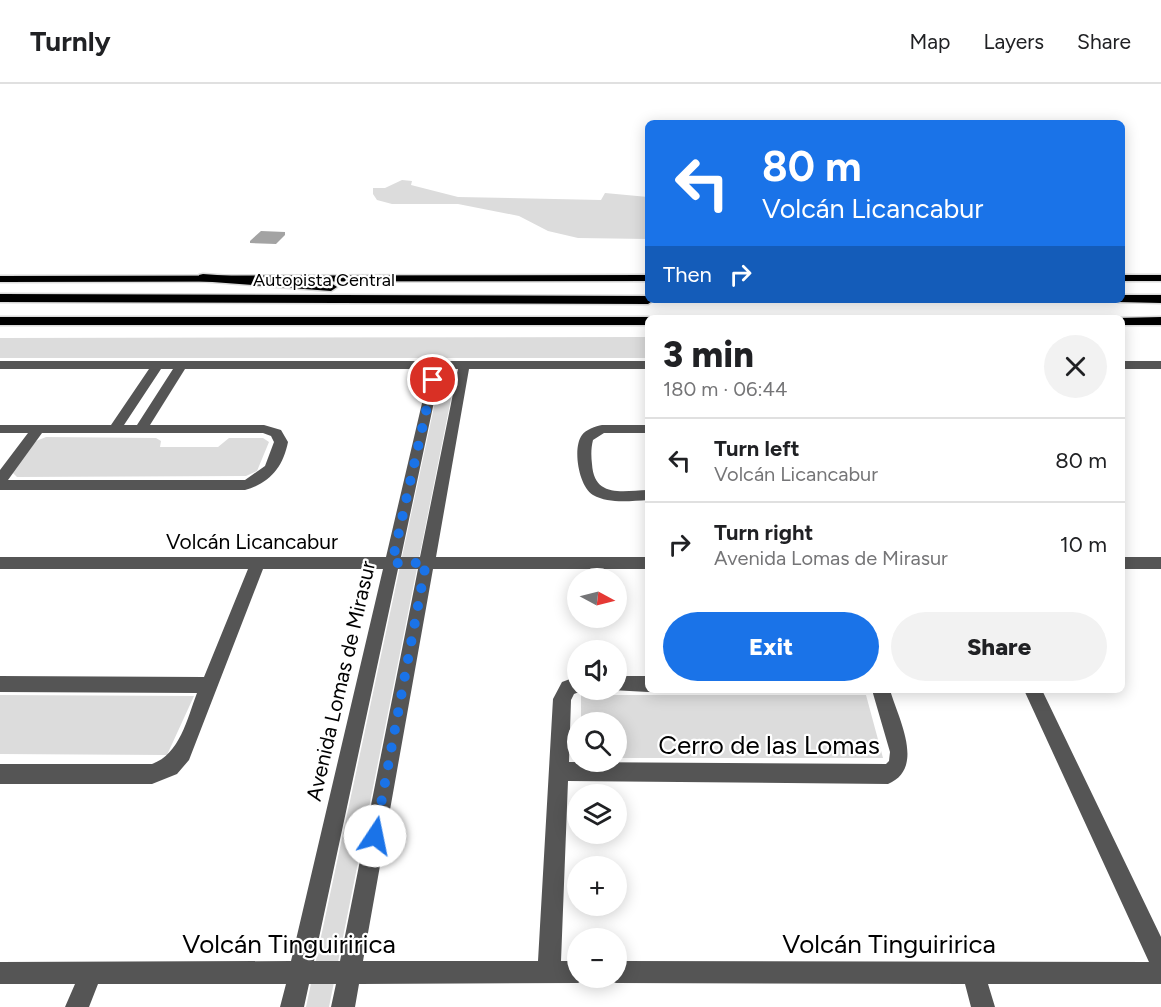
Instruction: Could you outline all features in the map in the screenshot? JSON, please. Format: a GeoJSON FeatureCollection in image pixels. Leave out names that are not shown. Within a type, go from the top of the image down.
{"type":"FeatureCollection","features":[{"type":"Feature","properties":{"kind":"highway"},"geometry":{"type":"LineString","coordinates":[[202,278],[531,298]]}},
{"type":"Feature","properties":{"kind":"highway","name":"Autopista Central"},"geometry":{"type":"LineString","coordinates":[[0,298],[645,300]]}},
{"type":"Feature","properties":{"kind":"highway"},"geometry":{"type":"LineString","coordinates":[[1125,299],[1161,299]]}},
{"type":"Feature","properties":{"kind":"highway","name":"Autopista Central"},"geometry":{"type":"LineString","coordinates":[[0,321],[645,321]]}},
{"type":"Feature","properties":{"kind":"highway"},"geometry":{"type":"LineString","coordinates":[[1125,321],[1161,321]]}},
{"type":"Feature","properties":{"kind":"main road"},"geometry":{"type":"LineString","coordinates":[[0,279],[645,278]]}},
{"type":"Feature","properties":{"kind":"main road"},"geometry":{"type":"LineString","coordinates":[[1125,278],[1161,278]]}},
{"type":"Feature","properties":{"kind":"street"},"geometry":{"type":"LineString","coordinates":[[0,365],[645,365]]}},
{"type":"Feature","properties":{"kind":"street"},"geometry":{"type":"LineString","coordinates":[[115,429],[157,365]]}},
{"type":"Feature","properties":{"kind":"street"},"geometry":{"type":"LineString","coordinates":[[141,429],[181,365]]}},
{"type":"Feature","properties":{"kind":"street"},"geometry":{"type":"LineString","coordinates":[[1125,365],[1161,365]]}},
{"type":"Feature","properties":{"kind":"street","name":"Avenida Lomas de Mirasur"},"geometry":{"type":"LineString","coordinates":[[292,1007],[436,366]]}},
{"type":"Feature","properties":{"kind":"street"},"geometry":{"type":"LineString","coordinates":[[343,1007],[464,366]]}},
{"type":"Feature","properties":{"kind":"street"},"geometry":{"type":"LineString","coordinates":[[0,429],[264,429],[276,433],[281,442],[267,474],[258,481],[245,485],[0,485]]}},
{"type":"Feature","properties":{"kind":"street"},"geometry":{"type":"LineString","coordinates":[[0,480],[39,429]]}},
{"type":"Feature","properties":{"kind":"street"},"geometry":{"type":"LineString","coordinates":[[645,429],[602,429],[588,437],[585,445],[586,481],[593,490],[607,495],[645,495]]}},
{"type":"Feature","properties":{"kind":"street","name":"Volcán Licancabur"},"geometry":{"type":"LineString","coordinates":[[0,563],[645,563]]}},
{"type":"Feature","properties":{"kind":"street"},"geometry":{"type":"LineString","coordinates":[[0,774],[152,774],[171,767],[182,753],[258,563]]}},
{"type":"Feature","properties":{"kind":"street"},"geometry":{"type":"LineString","coordinates":[[1125,563],[1161,563]]}},
{"type":"Feature","properties":{"kind":"street"},"geometry":{"type":"LineString","coordinates":[[0,684],[210,685]]}},
{"type":"Feature","properties":{"kind":"street"},"geometry":{"type":"LineString","coordinates":[[627,684],[645,684]]}},
{"type":"Feature","properties":{"kind":"street"},"geometry":{"type":"LineString","coordinates":[[549,972],[562,699],[567,690]]}},
{"type":"Feature","properties":{"kind":"street","name":"Cerro de las Lomas"},"geometry":{"type":"LineString","coordinates":[[559,771],[888,774],[897,767],[900,760],[881,693]]}},
{"type":"Feature","properties":{"kind":"street"},"geometry":{"type":"LineString","coordinates":[[1034,693],[1161,962]]}},
{"type":"Feature","properties":{"kind":"street","name":"Volcán Tinguiririca"},"geometry":{"type":"LineString","coordinates":[[0,973],[567,972]]}},
{"type":"Feature","properties":{"kind":"street","name":"Volcán Tinguiririca"},"geometry":{"type":"LineString","coordinates":[[627,972],[1161,973]]}},
{"type":"Feature","properties":{"kind":"street"},"geometry":{"type":"LineString","coordinates":[[973,972],[983,1007]]}},
{"type":"Feature","properties":{"kind":"street"},"geometry":{"type":"LineString","coordinates":[[77,1007],[91,973]]}},
{"type":"Feature","properties":{"kind":"shaded area"},"geometry":{"type":"Polygon","coordinates":[[[402,180],[412,181],[411,185],[458,197],[601,200],[605,193],[645,197],[645,239],[578,238],[548,231],[519,216],[458,204],[392,204],[377,200],[373,194],[373,188],[385,188],[402,180]]]}},
{"type":"Feature","properties":{"kind":"shaded area"},"geometry":{"type":"Polygon","coordinates":[[[261,231],[285,232],[285,235],[276,244],[250,243],[261,231]]]}},
{"type":"Feature","properties":{"kind":"shaded area"},"geometry":{"type":"Polygon","coordinates":[[[645,337],[645,358],[0,358],[0,338],[645,337]]]}},
{"type":"Feature","properties":{"kind":"shaded area"},"geometry":{"type":"Polygon","coordinates":[[[441,374],[456,374],[329,1007],[306,1007],[441,374]]]}},
{"type":"Feature","properties":{"kind":"shaded area"},"geometry":{"type":"Polygon","coordinates":[[[46,437],[156,438],[161,441],[160,447],[218,447],[229,438],[263,438],[269,442],[257,471],[246,476],[17,477],[12,472],[36,441],[46,437]]]}},
{"type":"Feature","properties":{"kind":"shaded area"},"geometry":{"type":"Polygon","coordinates":[[[0,695],[194,696],[167,755],[0,754],[0,695]]]}},
{"type":"Feature","properties":{"kind":"shaded area"},"geometry":{"type":"Polygon","coordinates":[[[627,695],[866,695],[883,758],[627,758],[627,712],[581,712],[581,700],[627,700],[627,695]]]}},
{"type":"Feature","properties":{"kind":"route"},"geometry":{"type":"LineString","coordinates":[[375,836],[426,563],[392,563],[433,380]]}}]}
